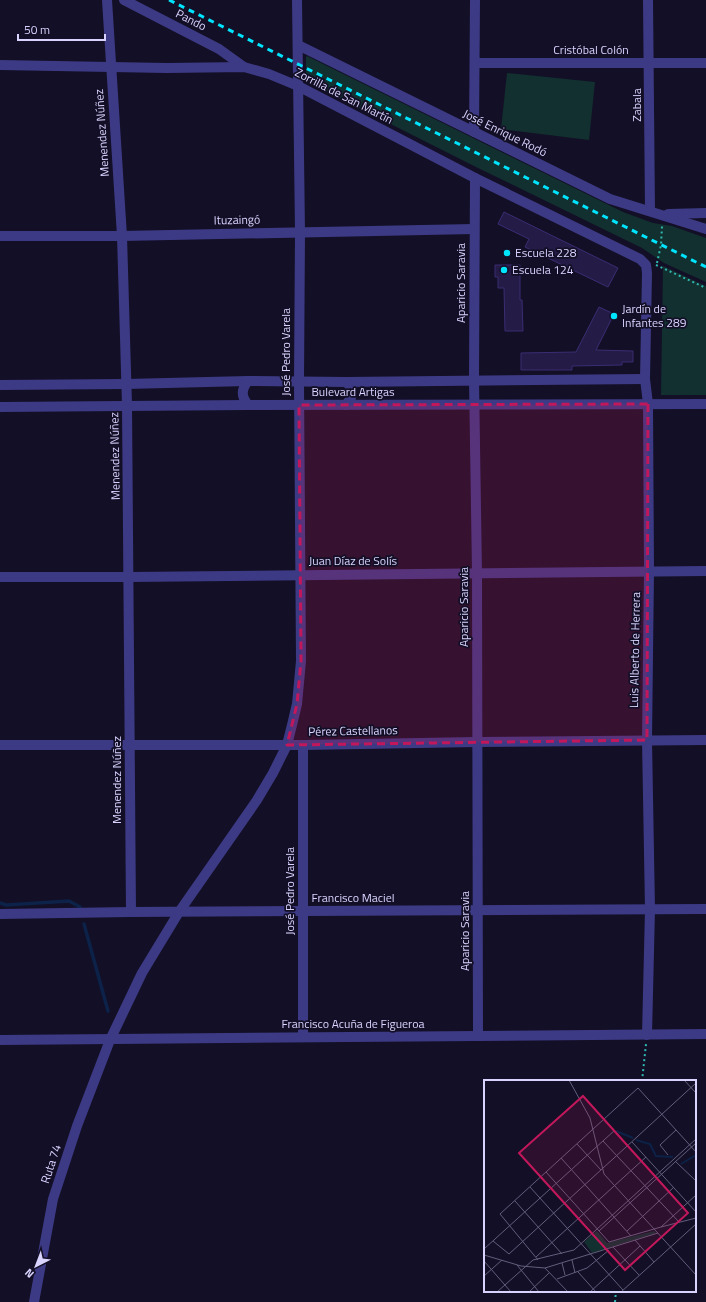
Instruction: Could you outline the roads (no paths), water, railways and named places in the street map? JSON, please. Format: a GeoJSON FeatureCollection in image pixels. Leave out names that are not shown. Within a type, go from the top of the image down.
{"type":"FeatureCollection","features":[{"type":"Feature","properties":{"kind":"street","name":"Menendez Núñez"},"geometry":{"type":"LineString","coordinates":[[107,0],[122,236],[126,384],[128,405],[131,912]]}},
{"type":"Feature","properties":{"kind":"street","name":"Pando"},"geometry":{"type":"LineString","coordinates":[[124,0],[219,49],[244,67]]}},
{"type":"Feature","properties":{"kind":"street","name":"José Pedro Varela"},"geometry":{"type":"LineString","coordinates":[[179,912],[257,800],[273,773],[287,745],[297,704],[301,661],[301,574],[299,405],[300,232],[297,0]]}},
{"type":"Feature","properties":{"kind":"street"},"geometry":{"type":"LineString","coordinates":[[474,132],[475,0]]}},
{"type":"Feature","properties":{"kind":"street","name":"Zabala"},"geometry":{"type":"LineString","coordinates":[[648,0],[650,211]]}},
{"type":"Feature","properties":{"kind":"street","name":"José Enrique Rodó"},"geometry":{"type":"LineString","coordinates":[[298,45],[610,199],[706,229]]}},
{"type":"Feature","properties":{"kind":"street","name":"Cristóbal Colón"},"geometry":{"type":"LineString","coordinates":[[475,63],[706,63]]}},
{"type":"Feature","properties":{"kind":"street","name":"Zorrilla de San Martín"},"geometry":{"type":"LineString","coordinates":[[0,65],[167,68],[244,67],[269,74],[298,86],[475,178],[640,259],[646,266]]}},
{"type":"Feature","properties":{"kind":"street","name":"Aparicio Saravia"},"geometry":{"type":"LineString","coordinates":[[475,178],[474,380],[477,573],[478,1036]]}},
{"type":"Feature","properties":{"kind":"street"},"geometry":{"type":"LineString","coordinates":[[662,215],[706,213]]}},
{"type":"Feature","properties":{"kind":"street","name":"Ituzaingó"},"geometry":{"type":"LineString","coordinates":[[0,236],[122,236],[474,229]]}},
{"type":"Feature","properties":{"kind":"street","name":"Luis Alberto de Herrera"},"geometry":{"type":"LineString","coordinates":[[646,266],[645,379],[648,404],[649,571],[646,740],[650,909],[647,1035]]}},
{"type":"Feature","properties":{"kind":"street","name":"Bulevard Artigas"},"geometry":{"type":"LineString","coordinates":[[0,385],[248,381],[346,382],[645,379]]}},
{"type":"Feature","properties":{"kind":"street"},"geometry":{"type":"LineString","coordinates":[[248,381],[242,388],[242,398],[248,405]]}},
{"type":"Feature","properties":{"kind":"street"},"geometry":{"type":"LineString","coordinates":[[346,382],[352,388],[352,398],[346,405]]}},
{"type":"Feature","properties":{"kind":"street","name":"Bulevard Artigas"},"geometry":{"type":"LineString","coordinates":[[0,407],[128,405],[706,404]]}},
{"type":"Feature","properties":{"kind":"street","name":"Juan Díaz de Solís"},"geometry":{"type":"LineString","coordinates":[[0,577],[706,571]]}},
{"type":"Feature","properties":{"kind":"street","name":"Pérez Castellanos"},"geometry":{"type":"LineString","coordinates":[[0,745],[303,745],[706,740]]}},
{"type":"Feature","properties":{"kind":"street","name":"José Pedro Varela"},"geometry":{"type":"LineString","coordinates":[[303,745],[303,1037]]}},
{"type":"Feature","properties":{"kind":"street","name":"Francisco Maciel"},"geometry":{"type":"LineString","coordinates":[[0,914],[706,909]]}},
{"type":"Feature","properties":{"kind":"street","name":"Ruta 74"},"geometry":{"type":"LineString","coordinates":[[34,1302],[53,1200],[77,1126],[110,1040],[142,973],[179,912]]}},
{"type":"Feature","properties":{"kind":"street","name":"Francisco Acuña de Figueroa"},"geometry":{"type":"LineString","coordinates":[[0,1040],[706,1034]]}},
{"type":"Feature","properties":{"kind":"waterway"},"geometry":{"type":"LineString","coordinates":[[0,903],[6,905],[69,901],[80,907]]}},
{"type":"Feature","properties":{"kind":"waterway"},"geometry":{"type":"LineString","coordinates":[[84,924],[108,1011]]}},
{"type":"Feature","properties":{"kind":"railway"},"geometry":{"type":"LineString","coordinates":[[169,0],[706,267]]}},
{"type":"Feature","properties":{"kind":"place","name":"Escuela 228"},"geometry":{"type":"Point","coordinates":[507,253]}},
{"type":"Feature","properties":{"kind":"place","name":"Escuela 124"},"geometry":{"type":"Point","coordinates":[504,270]}},
{"type":"Feature","properties":{"kind":"place","name":"Jardín de Infantes 289"},"geometry":{"type":"Point","coordinates":[614,316]}}]}
